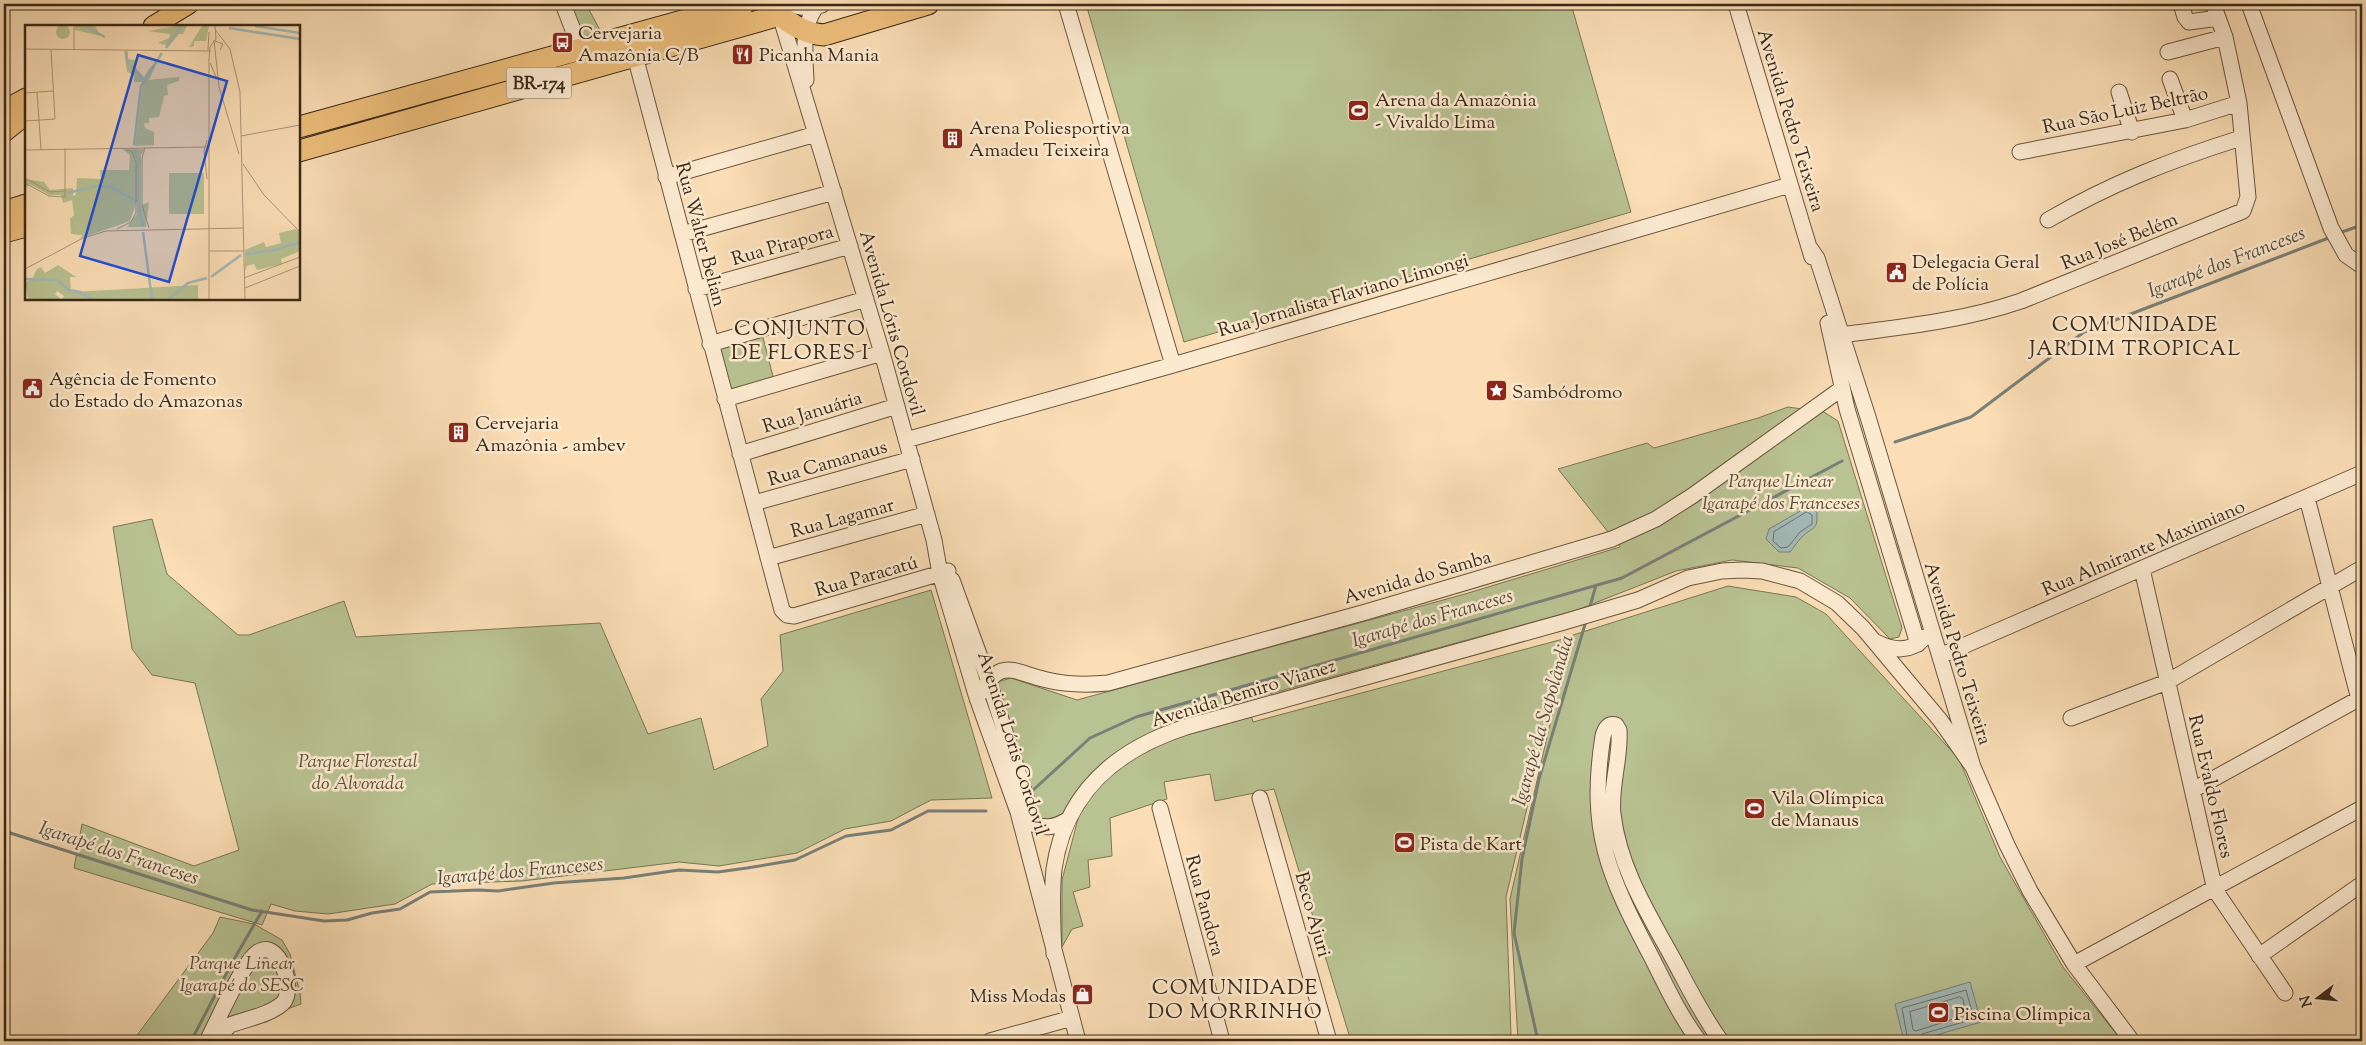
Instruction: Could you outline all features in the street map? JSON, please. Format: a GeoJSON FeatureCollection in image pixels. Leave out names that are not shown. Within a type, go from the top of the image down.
{"type":"FeatureCollection","features":[{"type":"Feature","properties":{"kind":"highway","name":"BR-174"},"geometry":{"type":"LineString","coordinates":[[300,127],[744,4]]}},
{"type":"Feature","properties":{"kind":"highway"},"geometry":{"type":"LineString","coordinates":[[780,7],[792,25],[814,34],[832,33],[928,4]]}},
{"type":"Feature","properties":{"kind":"highway","name":"BR-174"},"geometry":{"type":"LineString","coordinates":[[300,151],[635,56],[780,7]]}},
{"type":"Feature","properties":{"kind":"highway"},"geometry":{"type":"LineString","coordinates":[[10,226],[25,206]]}},
{"type":"Feature","properties":{"kind":"main road"},"geometry":{"type":"LineString","coordinates":[[156,25],[189,4]]}},
{"type":"Feature","properties":{"kind":"main road"},"geometry":{"type":"LineString","coordinates":[[11,120],[25,99]]}},
{"type":"Feature","properties":{"kind":"street"},"geometry":{"type":"LineString","coordinates":[[563,4],[578,43],[572,50]]}},
{"type":"Feature","properties":{"kind":"street"},"geometry":{"type":"LineString","coordinates":[[1066,4],[1173,365]]}},
{"type":"Feature","properties":{"kind":"street","name":"Avenida Pedro Teixeira"},"geometry":{"type":"LineString","coordinates":[[1736,4],[1810,248],[1841,389],[1918,644]]}},
{"type":"Feature","properties":{"kind":"street"},"geometry":{"type":"LineString","coordinates":[[2048,220],[2123,180],[2184,156],[2241,138],[2239,103],[2225,37],[2216,11],[2189,22],[2185,17],[2181,4]]}},
{"type":"Feature","properties":{"kind":"street"},"geometry":{"type":"LineString","coordinates":[[2249,4],[2331,228],[2346,255],[2362,266]]}},
{"type":"Feature","properties":{"kind":"street"},"geometry":{"type":"LineString","coordinates":[[780,7],[808,8],[821,5]]}},
{"type":"Feature","properties":{"kind":"street","name":"Avenida Lóris Cordovil"},"geometry":{"type":"LineString","coordinates":[[810,113],[805,61],[806,31],[809,18],[821,5]]}},
{"type":"Feature","properties":{"kind":"street","name":"Avenida Lóris Cordovil"},"geometry":{"type":"LineString","coordinates":[[780,7],[882,353],[977,698],[1036,825]]}},
{"type":"Feature","properties":{"kind":"street"},"geometry":{"type":"LineString","coordinates":[[2168,52],[2225,37]]}},
{"type":"Feature","properties":{"kind":"street","name":"Rua Walter Belian"},"geometry":{"type":"LineString","coordinates":[[635,56],[782,610],[787,616],[794,616]]}},
{"type":"Feature","properties":{"kind":"street"},"geometry":{"type":"LineString","coordinates":[[2170,79],[2185,120]]}},
{"type":"Feature","properties":{"kind":"street"},"geometry":{"type":"LineString","coordinates":[[2119,92],[2132,132]]}},
{"type":"Feature","properties":{"kind":"street","name":"Rua São Luiz Beltrão"},"geometry":{"type":"LineString","coordinates":[[2020,152],[2132,132],[2185,120],[2239,103]]}},
{"type":"Feature","properties":{"kind":"street"},"geometry":{"type":"LineString","coordinates":[[666,177],[816,134]]}},
{"type":"Feature","properties":{"kind":"street","name":"Rua José Belém"},"geometry":{"type":"LineString","coordinates":[[1841,335],[1946,321],[1993,310],[2021,301],[2236,215],[2243,211],[2248,197],[2241,138]]}},
{"type":"Feature","properties":{"kind":"street","name":"Rua Jornalista Flaviano Limongi"},"geometry":{"type":"LineString","coordinates":[[906,440],[1173,365],[1790,184]]}},
{"type":"Feature","properties":{"kind":"street"},"geometry":{"type":"LineString","coordinates":[[682,234],[834,192]]}},
{"type":"Feature","properties":{"kind":"street","name":"Rua Pirapora"},"geometry":{"type":"LineString","coordinates":[[696,289],[850,246]]}},
{"type":"Feature","properties":{"kind":"street","name":"Avenida Pedro Teixeira"},"geometry":{"type":"LineString","coordinates":[[1810,248],[1817,258],[1868,417],[1973,767],[2007,845],[2030,891],[2074,964],[2129,1039]]}},
{"type":"Feature","properties":{"kind":"street"},"geometry":{"type":"LineString","coordinates":[[710,344],[866,299]]}},
{"type":"Feature","properties":{"kind":"street"},"geometry":{"type":"LineString","coordinates":[[725,398],[882,353]]}},
{"type":"Feature","properties":{"kind":"street","name":"Avenida do Samba"},"geometry":{"type":"LineString","coordinates":[[988,679],[1003,670],[1011,669],[1068,684],[1108,683],[1366,612],[1612,539],[1656,519],[1692,496],[1841,389]]}},
{"type":"Feature","properties":{"kind":"street","name":"Rua Januária"},"geometry":{"type":"LineString","coordinates":[[740,454],[897,406]]}},
{"type":"Feature","properties":{"kind":"street"},"geometry":{"type":"LineString","coordinates":[[1847,409],[1856,410],[1868,417]]}},
{"type":"Feature","properties":{"kind":"street","name":"Rua Camanaus"},"geometry":{"type":"LineString","coordinates":[[754,504],[912,459]]}},
{"type":"Feature","properties":{"kind":"street","name":"Rua Almirante Maximiano"},"geometry":{"type":"LineString","coordinates":[[1940,656],[2362,473]]}},
{"type":"Feature","properties":{"kind":"street"},"geometry":{"type":"LineString","coordinates":[[2192,790],[2360,698],[2307,498]]}},
{"type":"Feature","properties":{"kind":"street","name":"Rua Lagamar"},"geometry":{"type":"LineString","coordinates":[[768,558],[927,514]]}},
{"type":"Feature","properties":{"kind":"street"},"geometry":{"type":"LineString","coordinates":[[2071,718],[2167,682],[2362,568]]}},
{"type":"Feature","properties":{"kind":"street","name":"Rua Evaldo Flores"},"geometry":{"type":"LineString","coordinates":[[2142,569],[2215,890],[2285,993]]}},
{"type":"Feature","properties":{"kind":"street","name":"Avenida Bemiro Vianez"},"geometry":{"type":"LineString","coordinates":[[1054,954],[1054,871],[1069,819],[1075,804],[1086,791],[1112,764],[1128,752],[1161,735],[1564,622],[1621,605],[1704,574],[1743,570],[1762,571],[1800,581],[1820,590],[1837,602],[1940,720],[1973,767]]}},
{"type":"Feature","properties":{"kind":"street","name":"Avenida Lóris Cordovil"},"geometry":{"type":"LineString","coordinates":[[944,573],[988,679],[1013,777],[1018,812],[1054,954]]}},
{"type":"Feature","properties":{"kind":"street","name":"Rua Paracatú"},"geometry":{"type":"LineString","coordinates":[[794,616],[944,573]]}},
{"type":"Feature","properties":{"kind":"street"},"geometry":{"type":"LineString","coordinates":[[1918,644],[1931,627]]}},
{"type":"Feature","properties":{"kind":"street","name":"Avenida Bemiro Vianez"},"geometry":{"type":"LineString","coordinates":[[1872,640],[1893,649],[1911,648],[1918,644]]}},
{"type":"Feature","properties":{"kind":"street"},"geometry":{"type":"LineString","coordinates":[[977,698],[988,679]]}},
{"type":"Feature","properties":{"kind":"street"},"geometry":{"type":"LineString","coordinates":[[1699,1041],[1661,975],[1616,888],[1607,860],[1598,812],[1599,763],[1603,736],[1608,726],[1613,724],[1618,727],[1619,735],[1613,786],[1613,813],[1616,836],[1631,880],[1693,997],[1721,1041]]}},
{"type":"Feature","properties":{"kind":"street","name":"Beco Ajuri"},"geometry":{"type":"LineString","coordinates":[[1260,798],[1329,1041]]}},
{"type":"Feature","properties":{"kind":"street","name":"Rua Pandora"},"geometry":{"type":"LineString","coordinates":[[1160,808],[1222,1041]]}},
{"type":"Feature","properties":{"kind":"street"},"geometry":{"type":"LineString","coordinates":[[2074,964],[2215,890],[2362,808]]}},
{"type":"Feature","properties":{"kind":"street"},"geometry":{"type":"LineString","coordinates":[[1018,812],[1036,825],[1055,827],[1069,819]]}},
{"type":"Feature","properties":{"kind":"street"},"geometry":{"type":"LineString","coordinates":[[1616,888],[1631,880]]}},
{"type":"Feature","properties":{"kind":"street"},"geometry":{"type":"LineString","coordinates":[[2259,956],[2362,884]]}},
{"type":"Feature","properties":{"kind":"street"},"geometry":{"type":"LineString","coordinates":[[265,949],[272,952],[279,958],[285,972],[289,989],[284,1002],[276,1008],[230,1025],[215,1041],[244,968],[258,951],[265,949]]}},
{"type":"Feature","properties":{"kind":"street"},"geometry":{"type":"LineString","coordinates":[[1054,954],[1078,1041]]}},
{"type":"Feature","properties":{"kind":"street"},"geometry":{"type":"LineString","coordinates":[[1661,975],[1676,966]]}},
{"type":"Feature","properties":{"kind":"street"},"geometry":{"type":"LineString","coordinates":[[990,1041],[1012,1038],[1072,1018]]}},
{"type":"Feature","properties":{"kind":"green space"},"geometry":{"type":"Polygon","coordinates":[[[567,4],[586,4],[601,32],[581,37],[567,4]]]}},
{"type":"Feature","properties":{"kind":"green space","name":"Arena da Amazônia - Vivaldo Lima"},"geometry":{"type":"Polygon","coordinates":[[[1086,4],[1571,4],[1631,212],[1184,342],[1086,4]]]}},
{"type":"Feature","properties":{"kind":"green space"},"geometry":{"type":"Polygon","coordinates":[[[761,330],[775,384],[722,400],[707,348],[761,330]]]}},
{"type":"Feature","properties":{"kind":"green space","name":"Parque Linear Igarapé dos Franceses"},"geometry":{"type":"Polygon","coordinates":[[[1788,407],[1824,412],[1838,421],[1902,628],[1899,637],[1890,639],[1850,598],[1798,568],[1732,560],[1676,571],[1577,610],[1247,700],[1253,722],[1567,638],[1506,897],[1511,1035],[1504,1041],[1351,1041],[1274,789],[1215,801],[1210,774],[1164,782],[1167,799],[1110,818],[1112,856],[1088,860],[1090,887],[1073,892],[1083,926],[1072,929],[1062,947],[1062,880],[1079,815],[1059,815],[1049,822],[1038,817],[997,682],[1011,678],[1077,700],[1465,594],[1620,547],[1558,469],[1647,443],[1654,448],[1758,418],[1788,407]]]}},
{"type":"Feature","properties":{"kind":"green space","name":"Parque Florestal do Alvorada"},"geometry":{"type":"Polygon","coordinates":[[[152,519],[167,574],[238,635],[249,635],[344,601],[356,637],[600,623],[648,734],[701,718],[714,770],[768,746],[761,699],[783,671],[780,635],[931,590],[992,798],[931,800],[891,821],[845,829],[797,853],[719,866],[679,862],[522,881],[432,884],[395,904],[328,914],[295,911],[271,904],[262,925],[74,868],[82,824],[194,866],[239,850],[195,683],[152,675],[132,649],[113,527],[152,519]]]}},
{"type":"Feature","properties":{"kind":"green space","name":"Vila Olímpica de Manaus"},"geometry":{"type":"Polygon","coordinates":[[[1728,586],[1796,597],[1826,614],[1959,759],[2000,857],[2063,967],[2122,1041],[1518,1041],[1510,899],[1570,636],[1728,586]]]}},
{"type":"Feature","properties":{"kind":"green space","name":"Parque Linear Igarapé do SESC"},"geometry":{"type":"Polygon","coordinates":[[[220,917],[254,924],[282,940],[290,954],[301,1004],[232,1029],[223,1041],[125,1041],[135,1038],[213,933],[220,917]]]}},
{"type":"Feature","properties":{"kind":"water"},"geometry":{"type":"Polygon","coordinates":[[[1809,506],[1817,512],[1815,526],[1802,537],[1790,552],[1779,552],[1766,539],[1769,529],[1809,506]]]}},
{"type":"Feature","properties":{"kind":"water","name":"Piscina Olímpica"},"geometry":{"type":"Polygon","coordinates":[[[1970,982],[1981,1022],[1916,1041],[1904,1041],[1895,1004],[1970,982]]]}},
{"type":"Feature","properties":{"kind":"waterway","name":"Igarapé dos Franceses"},"geometry":{"type":"LineString","coordinates":[[2339,233],[2362,225]]}},
{"type":"Feature","properties":{"kind":"waterway","name":"Igarapé dos Franceses"},"geometry":{"type":"LineString","coordinates":[[1895,442],[1971,417],[2084,332],[2331,237]]}},
{"type":"Feature","properties":{"kind":"waterway","name":"Igarapé dos Franceses"},"geometry":{"type":"LineString","coordinates":[[1031,792],[1090,738],[1136,717],[1622,578],[1842,461]]}},
{"type":"Feature","properties":{"kind":"waterway","name":"Igarapé da Sapolândia"},"geometry":{"type":"LineString","coordinates":[[1589,610],[1596,585]]}},
{"type":"Feature","properties":{"kind":"waterway","name":"Igarapé da Sapolândia"},"geometry":{"type":"LineString","coordinates":[[1538,1041],[1514,933],[1522,859],[1539,779],[1586,621]]}},
{"type":"Feature","properties":{"kind":"waterway","name":"Igarapé dos Franceses"},"geometry":{"type":"LineString","coordinates":[[4,831],[252,910],[324,921],[347,920],[372,913],[400,909],[430,892],[498,891],[554,883],[624,878],[679,870],[718,872],[747,868],[795,860],[846,836],[891,830],[928,811],[986,811]]}},
{"type":"Feature","properties":{"kind":"waterway"},"geometry":{"type":"LineString","coordinates":[[191,1041],[262,911]]}},
{"type":"Feature","properties":{"kind":"place","name":"Cervejaria Amazônia C/B"},"geometry":{"type":"Point","coordinates":[562,43]}},
{"type":"Feature","properties":{"kind":"place","name":"Picanha Mania"},"geometry":{"type":"Point","coordinates":[743,54]}},
{"type":"Feature","properties":{"kind":"place","name":"Arena da Amazônia - Vivaldo Lima"},"geometry":{"type":"Point","coordinates":[1359,110]}},
{"type":"Feature","properties":{"kind":"place","name":"Arena Poliesportiva Amadeu Teixeira"},"geometry":{"type":"Point","coordinates":[953,138]}},
{"type":"Feature","properties":{"kind":"place","name":"Delegacia Geral de Polícia"},"geometry":{"type":"Point","coordinates":[1896,272]}},
{"type":"Feature","properties":{"kind":"place","name":"Agência de Fomento do Estado do Amazonas"},"geometry":{"type":"Point","coordinates":[33,389]}},
{"type":"Feature","properties":{"kind":"place","name":"Sambódromo"},"geometry":{"type":"Point","coordinates":[1496,391]}},
{"type":"Feature","properties":{"kind":"place","name":"Cervejaria Amazônia - ambev"},"geometry":{"type":"Point","coordinates":[459,433]}},
{"type":"Feature","properties":{"kind":"place","name":"Vila Olímpica de Manaus"},"geometry":{"type":"Point","coordinates":[1755,808]}},
{"type":"Feature","properties":{"kind":"place","name":"Pista de Kart"},"geometry":{"type":"Point","coordinates":[1404,843]}},
{"type":"Feature","properties":{"kind":"place","name":"Miss Modas"},"geometry":{"type":"Point","coordinates":[1082,995]}},
{"type":"Feature","properties":{"kind":"place","name":"Piscina Olímpica"},"geometry":{"type":"Point","coordinates":[1938,1013]}},
{"type":"Feature","properties":{"kind":"district","name":"COMUNIDADE JARDIM TROPICAL"},"geometry":{"type":"Point","coordinates":[2135,336]}},
{"type":"Feature","properties":{"kind":"district","name":"CONJUNTO DE FLORES I"},"geometry":{"type":"Point","coordinates":[800,340]}},
{"type":"Feature","properties":{"kind":"district","name":"COMUNIDADE DO MORRINHO"},"geometry":{"type":"Point","coordinates":[1235,999]}}]}
